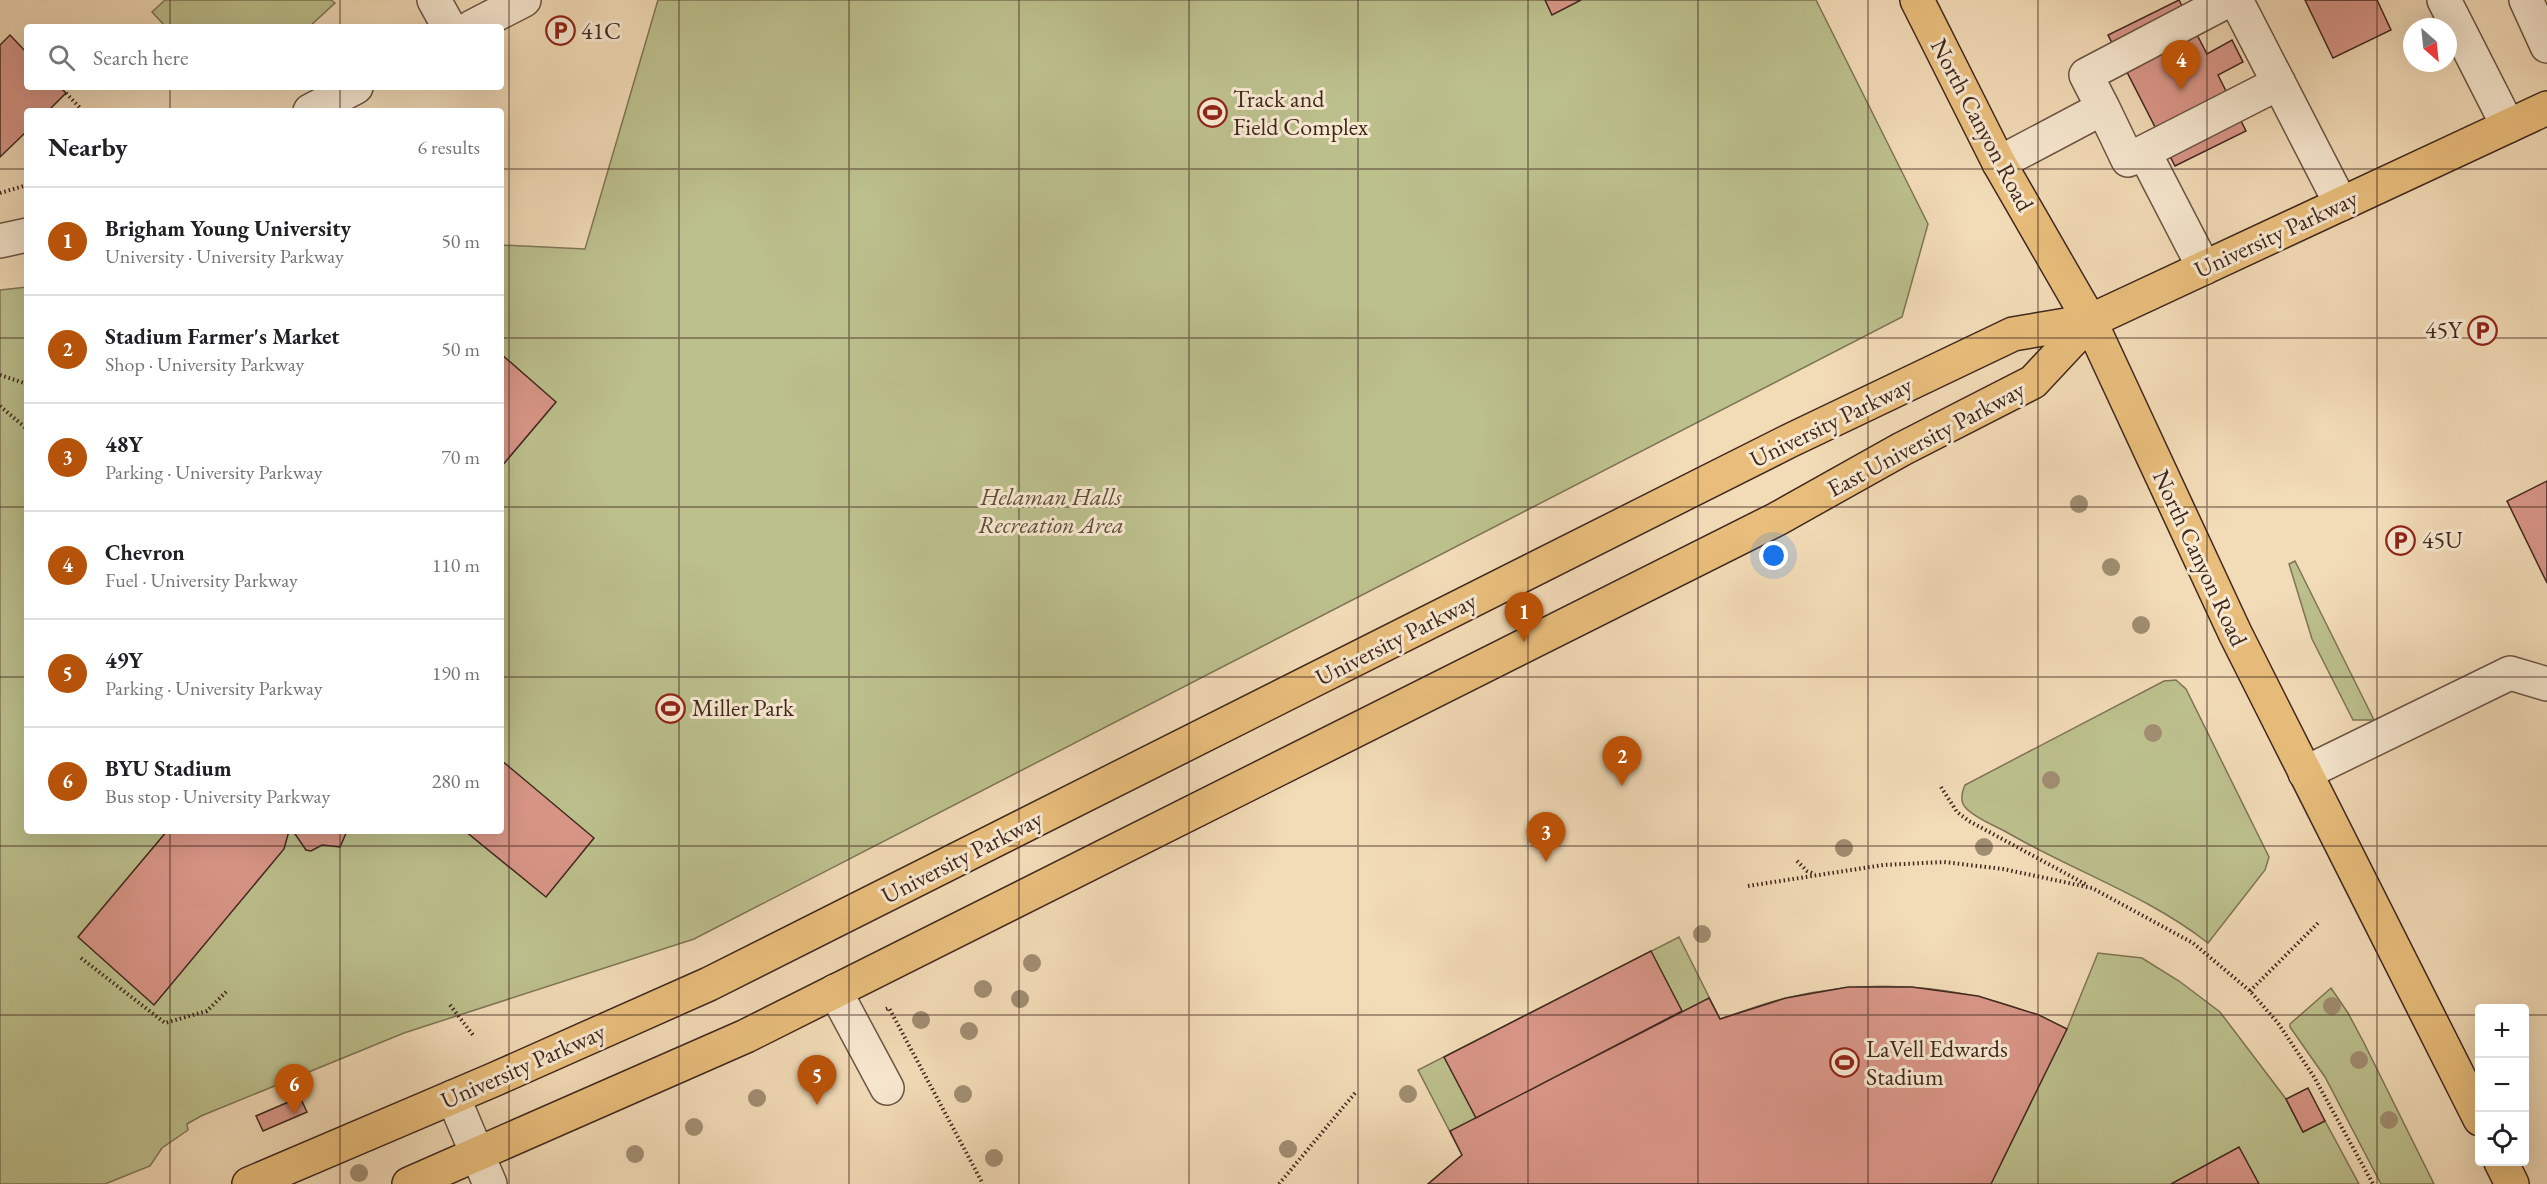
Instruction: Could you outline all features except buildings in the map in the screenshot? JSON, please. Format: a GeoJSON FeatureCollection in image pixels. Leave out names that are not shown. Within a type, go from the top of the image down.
{"type":"FeatureCollection","features":[{"type":"Feature","properties":{"kind":"main road","name":"North Canyon Road"},"geometry":{"type":"LineString","coordinates":[[1917,0],[1999,163],[2090,321],[2235,633],[2476,1112]]}},
{"type":"Feature","properties":{"kind":"main road","name":"University Parkway"},"geometry":{"type":"LineString","coordinates":[[249,1184],[720,979],[1789,441],[2013,334],[2090,321],[2547,108]]}},
{"type":"Feature","properties":{"kind":"main road","name":"East University Parkway"},"geometry":{"type":"LineString","coordinates":[[835,991],[1777,519],[1902,449],[2033,382],[2090,321]]}},
{"type":"Feature","properties":{"kind":"main road"},"geometry":{"type":"LineString","coordinates":[[409,1184],[746,1036],[835,991]]}},
{"type":"Feature","properties":{"kind":"main road"},"geometry":{"type":"LineString","coordinates":[[2503,1166],[2512,1184]]}},
{"type":"Feature","properties":{"kind":"lane"},"geometry":{"type":"LineString","coordinates":[[434,0],[447,24]]}},
{"type":"Feature","properties":{"kind":"lane"},"geometry":{"type":"LineString","coordinates":[[478,24],[524,0]]}},
{"type":"Feature","properties":{"kind":"lane"},"geometry":{"type":"LineString","coordinates":[[2229,0],[2086,75],[2128,160],[2280,83]]}},
{"type":"Feature","properties":{"kind":"lane"},"geometry":{"type":"LineString","coordinates":[[2236,0],[2342,204]]}},
{"type":"Feature","properties":{"kind":"lane"},"geometry":{"type":"LineString","coordinates":[[2444,0],[2508,126]]}},
{"type":"Feature","properties":{"kind":"lane"},"geometry":{"type":"LineString","coordinates":[[2526,0],[2547,46]]}},
{"type":"Feature","properties":{"kind":"lane"},"geometry":{"type":"LineString","coordinates":[[316,108],[350,90]]}},
{"type":"Feature","properties":{"kind":"lane"},"geometry":{"type":"LineString","coordinates":[[1999,163],[2103,108]]}},
{"type":"Feature","properties":{"kind":"lane"},"geometry":{"type":"LineString","coordinates":[[2144,152],[2204,268]]}},
{"type":"Feature","properties":{"kind":"lane"},"geometry":{"type":"LineString","coordinates":[[0,241],[24,237]]}},
{"type":"Feature","properties":{"kind":"lane"},"geometry":{"type":"LineString","coordinates":[[2305,773],[2510,673],[2547,684]]}},
{"type":"Feature","properties":{"kind":"lane"},"geometry":{"type":"LineString","coordinates":[[835,991],[887,1088]]}},
{"type":"Feature","properties":{"kind":"lane"},"geometry":{"type":"LineString","coordinates":[[453,1097],[490,1184]]}},
{"type":"Feature","properties":{"kind":"path"},"geometry":{"type":"LineString","coordinates":[[66,93],[80,108]]}},
{"type":"Feature","properties":{"kind":"path"},"geometry":{"type":"LineString","coordinates":[[0,193],[24,186]]}},
{"type":"Feature","properties":{"kind":"path"},"geometry":{"type":"LineString","coordinates":[[0,375],[24,383]]}},
{"type":"Feature","properties":{"kind":"path"},"geometry":{"type":"LineString","coordinates":[[0,406],[24,426]]}},
{"type":"Feature","properties":{"kind":"path"},"geometry":{"type":"LineString","coordinates":[[1941,787],[1956,812],[1969,821],[2193,943],[2250,991],[2278,1023],[2314,1077],[2373,1184]]}},
{"type":"Feature","properties":{"kind":"path"},"geometry":{"type":"LineString","coordinates":[[1797,861],[1815,874]]}},
{"type":"Feature","properties":{"kind":"path"},"geometry":{"type":"LineString","coordinates":[[1748,886],[1883,864],[1944,862],[2003,869],[2092,888]]}},
{"type":"Feature","properties":{"kind":"path"},"geometry":{"type":"LineString","coordinates":[[2250,991],[2318,923]]}},
{"type":"Feature","properties":{"kind":"path"},"geometry":{"type":"LineString","coordinates":[[81,958],[165,1023],[207,1011],[228,990]]}},
{"type":"Feature","properties":{"kind":"path"},"geometry":{"type":"LineString","coordinates":[[450,1005],[473,1035]]}},
{"type":"Feature","properties":{"kind":"path"},"geometry":{"type":"LineString","coordinates":[[1279,1184],[1355,1093]]}},
{"type":"Feature","properties":{"kind":"green space"},"geometry":{"type":"Polygon","coordinates":[[[165,0],[331,0],[335,3],[312,24],[163,24],[152,12],[165,0]]]}},
{"type":"Feature","properties":{"kind":"green space","name":"Helaman Halls Recreation Area"},"geometry":{"type":"Polygon","coordinates":[[[658,0],[1816,0],[1928,224],[1902,317],[694,939],[404,1033],[201,1116],[187,1124],[188,1130],[162,1148],[150,1166],[105,1184],[0,1184],[0,290],[24,287],[24,834],[504,834],[504,245],[585,249],[658,0]]]}},
{"type":"Feature","properties":{"kind":"green space"},"geometry":{"type":"Polygon","coordinates":[[[2295,561],[2374,720],[2353,720],[2312,639],[2289,564],[2295,561]]]}},
{"type":"Feature","properties":{"kind":"green space"},"geometry":{"type":"Polygon","coordinates":[[[2176,680],[2186,689],[2269,857],[2265,870],[2208,943],[2161,911],[1979,818],[1963,805],[1962,799],[1965,785],[2164,681],[2176,680]]]}},
{"type":"Feature","properties":{"kind":"green space","name":"LaVell Edwards Stadium"},"geometry":{"type":"Polygon","coordinates":[[[1679,937],[1720,1019],[1778,1000],[1821,991],[1893,986],[1965,994],[2034,1014],[2067,1029],[2098,953],[2142,958],[2179,981],[2220,1012],[2286,1099],[2303,1132],[2325,1121],[2359,1184],[1428,1184],[1462,1155],[1418,1070],[1679,937]]]}},
{"type":"Feature","properties":{"kind":"green space"},"geometry":{"type":"Polygon","coordinates":[[[2331,988],[2363,1041],[2434,1184],[2381,1184],[2325,1077],[2290,1027],[2290,1024],[2331,988]]]}},
{"type":"Feature","properties":{"kind":"place","name":"41C"},"geometry":{"type":"Point","coordinates":[560,31]}},
{"type":"Feature","properties":{"kind":"place","name":"Chevron"},"geometry":{"type":"Point","coordinates":[2181,90]}},
{"type":"Feature","properties":{"kind":"place","name":"Track and Field Complex"},"geometry":{"type":"Point","coordinates":[1212,113]}},
{"type":"Feature","properties":{"kind":"place","name":"45Y"},"geometry":{"type":"Point","coordinates":[2483,330]}},
{"type":"Feature","properties":{"kind":"place","name":"45U"},"geometry":{"type":"Point","coordinates":[2401,540]}},
{"type":"Feature","properties":{"kind":"place","name":"Brigham Young University"},"geometry":{"type":"Point","coordinates":[1524,642]}},
{"type":"Feature","properties":{"kind":"place","name":"Miller Park"},"geometry":{"type":"Point","coordinates":[671,708]}},
{"type":"Feature","properties":{"kind":"place","name":"Stadium Farmer's Market"},"geometry":{"type":"Point","coordinates":[1622,786]}},
{"type":"Feature","properties":{"kind":"place","name":"48Y"},"geometry":{"type":"Point","coordinates":[1546,862]}},
{"type":"Feature","properties":{"kind":"place","name":"LaVell Edwards Stadium"},"geometry":{"type":"Point","coordinates":[1845,1063]}},
{"type":"Feature","properties":{"kind":"place","name":"49Y"},"geometry":{"type":"Point","coordinates":[817,1105]}},
{"type":"Feature","properties":{"kind":"place","name":"BYU Stadium"},"geometry":{"type":"Point","coordinates":[294,1114]}}]}
